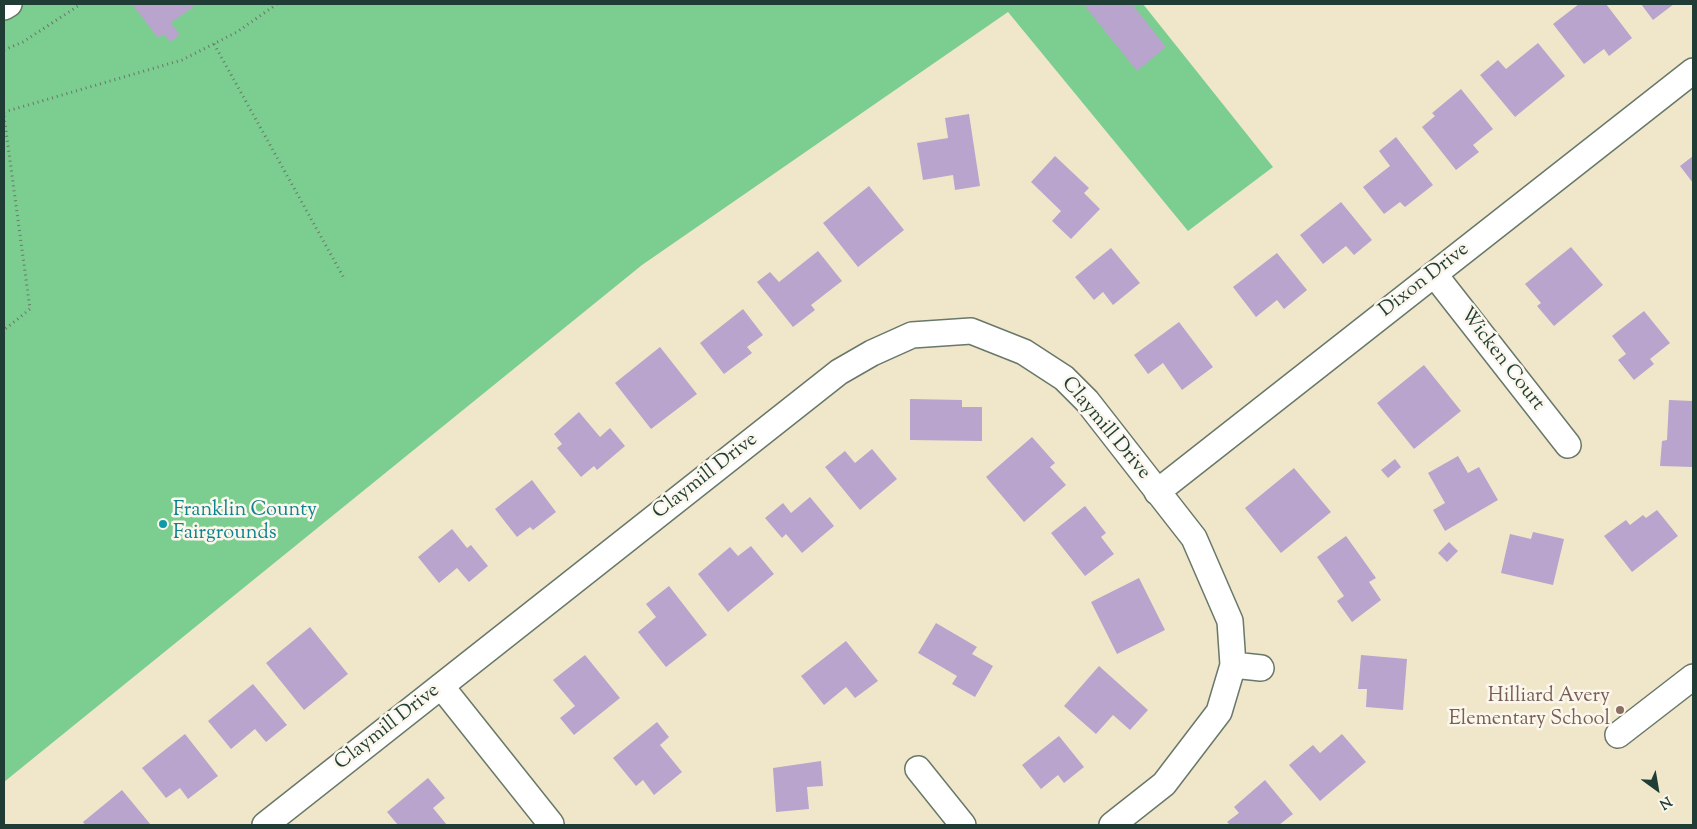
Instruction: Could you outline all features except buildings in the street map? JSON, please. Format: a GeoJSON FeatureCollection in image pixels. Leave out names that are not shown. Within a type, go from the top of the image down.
{"type":"FeatureCollection","features":[{"type":"Feature","properties":{"kind":"street"},"geometry":{"type":"LineString","coordinates":[[4,7],[9,4]]}},
{"type":"Feature","properties":{"kind":"street","name":"Dixon Drive"},"geometry":{"type":"LineString","coordinates":[[1157,492],[1693,71]]}},
{"type":"Feature","properties":{"kind":"street","name":"Wicken Court"},"geometry":{"type":"LineString","coordinates":[[1434,274],[1568,445]]}},
{"type":"Feature","properties":{"kind":"street","name":"Claymill Drive"},"geometry":{"type":"LineString","coordinates":[[265,825],[839,372],[872,353],[912,336],[971,331],[1024,352],[1064,378],[1081,396],[1194,538],[1230,621],[1233,665]]}},
{"type":"Feature","properties":{"kind":"street"},"geometry":{"type":"LineString","coordinates":[[1112,825],[1164,784],[1219,712],[1233,665],[1260,668]]}},
{"type":"Feature","properties":{"kind":"street"},"geometry":{"type":"LineString","coordinates":[[1618,735],[1693,677]]}},
{"type":"Feature","properties":{"kind":"street"},"geometry":{"type":"LineString","coordinates":[[442,686],[551,824]]}},
{"type":"Feature","properties":{"kind":"street"},"geometry":{"type":"LineString","coordinates":[[918,769],[963,825]]}},
{"type":"Feature","properties":{"kind":"path"},"geometry":{"type":"LineString","coordinates":[[4,50],[23,42],[81,4]]}},
{"type":"Feature","properties":{"kind":"path"},"geometry":{"type":"LineString","coordinates":[[4,330],[30,309],[4,114],[182,60],[237,32],[277,4]]}},
{"type":"Feature","properties":{"kind":"path"},"geometry":{"type":"LineString","coordinates":[[214,44],[345,280]]}},
{"type":"Feature","properties":{"kind":"green space","name":"Franklin County Fairgrounds"},"geometry":{"type":"Polygon","coordinates":[[[4,4],[1143,4],[1273,167],[1188,231],[1008,12],[642,265],[4,782],[4,4]]]}},
{"type":"Feature","properties":{"kind":"place","name":"Franklin County Fairgrounds"},"geometry":{"type":"Point","coordinates":[163,524]}},
{"type":"Feature","properties":{"kind":"place","name":"Hilliard Avery Elementary School"},"geometry":{"type":"Point","coordinates":[1620,710]}}]}
